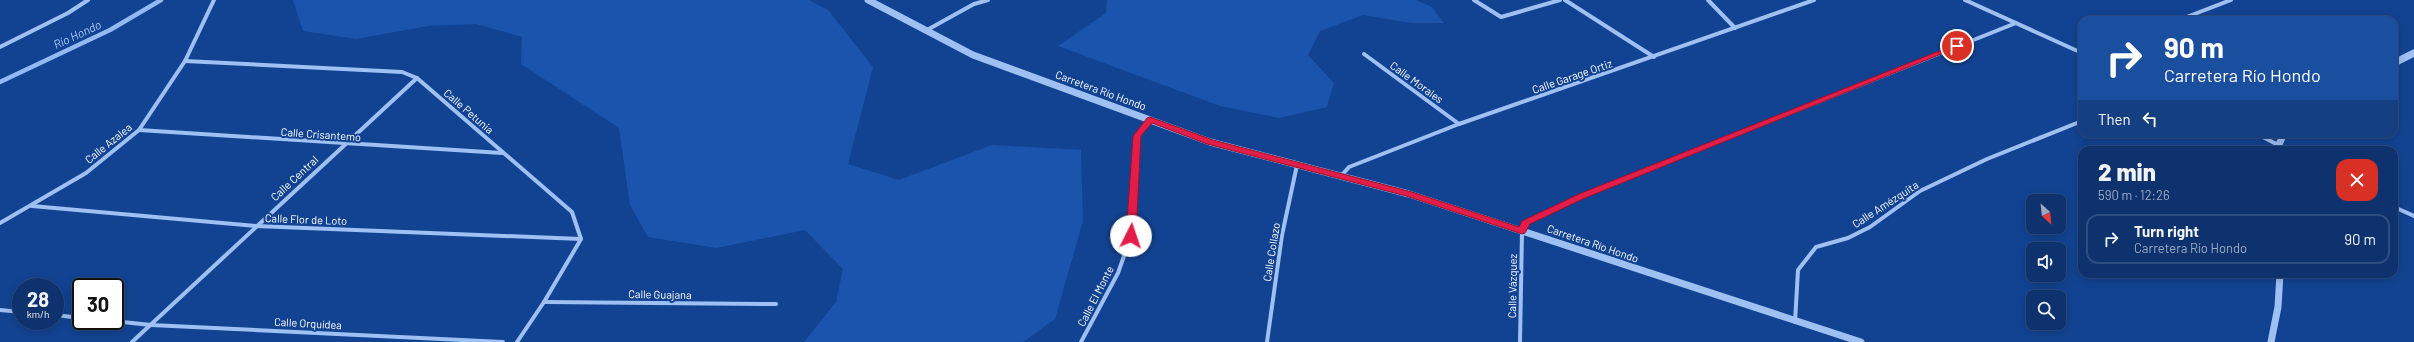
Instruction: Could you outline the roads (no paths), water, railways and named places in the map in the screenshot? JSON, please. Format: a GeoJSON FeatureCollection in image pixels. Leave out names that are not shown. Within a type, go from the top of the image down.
{"type":"FeatureCollection","features":[{"type":"Feature","properties":{"kind":"street"},"geometry":{"type":"LineString","coordinates":[[0,47],[68,13],[88,0]]}},
{"type":"Feature","properties":{"kind":"street","name":"Calle Azalea"},"geometry":{"type":"LineString","coordinates":[[0,223],[32,206],[86,173],[139,130],[185,61],[214,0]]}},
{"type":"Feature","properties":{"kind":"street","name":"Carretera Río Hondo"},"geometry":{"type":"LineString","coordinates":[[868,0],[928,30],[973,55],[1210,142],[1409,194],[1794,322],[1862,342]]}},
{"type":"Feature","properties":{"kind":"street"},"geometry":{"type":"LineString","coordinates":[[928,30],[974,4],[988,0]]}},
{"type":"Feature","properties":{"kind":"street"},"geometry":{"type":"LineString","coordinates":[[1474,0],[1501,17],[1560,0]]}},
{"type":"Feature","properties":{"kind":"street"},"geometry":{"type":"LineString","coordinates":[[1565,0],[1654,58]]}},
{"type":"Feature","properties":{"kind":"street"},"geometry":{"type":"LineString","coordinates":[[1708,0],[1735,28]]}},
{"type":"Feature","properties":{"kind":"street","name":"Calle Garage Ortiz"},"geometry":{"type":"LineString","coordinates":[[1341,176],[1349,167],[1459,124],[1654,58],[1814,0]]}},
{"type":"Feature","properties":{"kind":"street"},"geometry":{"type":"LineString","coordinates":[[1965,0],[2078,50]]}},
{"type":"Feature","properties":{"kind":"street"},"geometry":{"type":"LineString","coordinates":[[2189,16],[2231,0]]}},
{"type":"Feature","properties":{"kind":"street"},"geometry":{"type":"LineString","coordinates":[[1522,231],[1526,223],[1582,196],[2016,23]]}},
{"type":"Feature","properties":{"kind":"street"},"geometry":{"type":"LineString","coordinates":[[2398,61],[2414,53]]}},
{"type":"Feature","properties":{"kind":"street","name":"Calle Morales"},"geometry":{"type":"LineString","coordinates":[[1364,54],[1459,124]]}},
{"type":"Feature","properties":{"kind":"street","name":"Calle Petunia"},"geometry":{"type":"LineString","coordinates":[[185,61],[402,72],[417,78],[572,212],[581,239]]}},
{"type":"Feature","properties":{"kind":"street","name":"Calle Central"},"geometry":{"type":"LineString","coordinates":[[132,342],[343,144],[417,78]]}},
{"type":"Feature","properties":{"kind":"street","name":"Calle El Monte"},"geometry":{"type":"LineString","coordinates":[[1081,342],[1118,273],[1131,236],[1137,136],[1150,120]]}},
{"type":"Feature","properties":{"kind":"street","name":"Calle Amézquita"},"geometry":{"type":"LineString","coordinates":[[1794,322],[1798,270],[1816,247],[1848,238],[1870,227],[1920,191],[1987,159],[2078,123]]}},
{"type":"Feature","properties":{"kind":"street","name":"Calle Crisantemo"},"geometry":{"type":"LineString","coordinates":[[139,130],[502,153]]}},
{"type":"Feature","properties":{"kind":"street"},"geometry":{"type":"LineString","coordinates":[[2264,138],[2277,146]]}},
{"type":"Feature","properties":{"kind":"street","name":"Calle Collazo"},"geometry":{"type":"LineString","coordinates":[[1267,342],[1282,235],[1297,165]]}},
{"type":"Feature","properties":{"kind":"street","name":"Calle Flor de Loto"},"geometry":{"type":"LineString","coordinates":[[32,206],[256,226],[581,239]]}},
{"type":"Feature","properties":{"kind":"street"},"geometry":{"type":"LineString","coordinates":[[2398,209],[2414,216]]}},
{"type":"Feature","properties":{"kind":"street","name":"Calle Vázquez"},"geometry":{"type":"LineString","coordinates":[[1520,342],[1522,231]]}},
{"type":"Feature","properties":{"kind":"street"},"geometry":{"type":"LineString","coordinates":[[517,342],[544,302],[581,239]]}},
{"type":"Feature","properties":{"kind":"street"},"geometry":{"type":"LineString","coordinates":[[2271,342],[2278,307],[2280,278]]}},
{"type":"Feature","properties":{"kind":"street","name":"Calle Guajana"},"geometry":{"type":"LineString","coordinates":[[544,302],[776,304]]}},
{"type":"Feature","properties":{"kind":"street"},"geometry":{"type":"LineString","coordinates":[[0,310],[12,311]]}},
{"type":"Feature","properties":{"kind":"street","name":"Calle Orquídea"},"geometry":{"type":"LineString","coordinates":[[124,322],[150,325],[503,342]]}},
{"type":"Feature","properties":{"kind":"waterway","name":"Río Hondo"},"geometry":{"type":"LineString","coordinates":[[0,82],[110,30],[161,0]]}}]}
